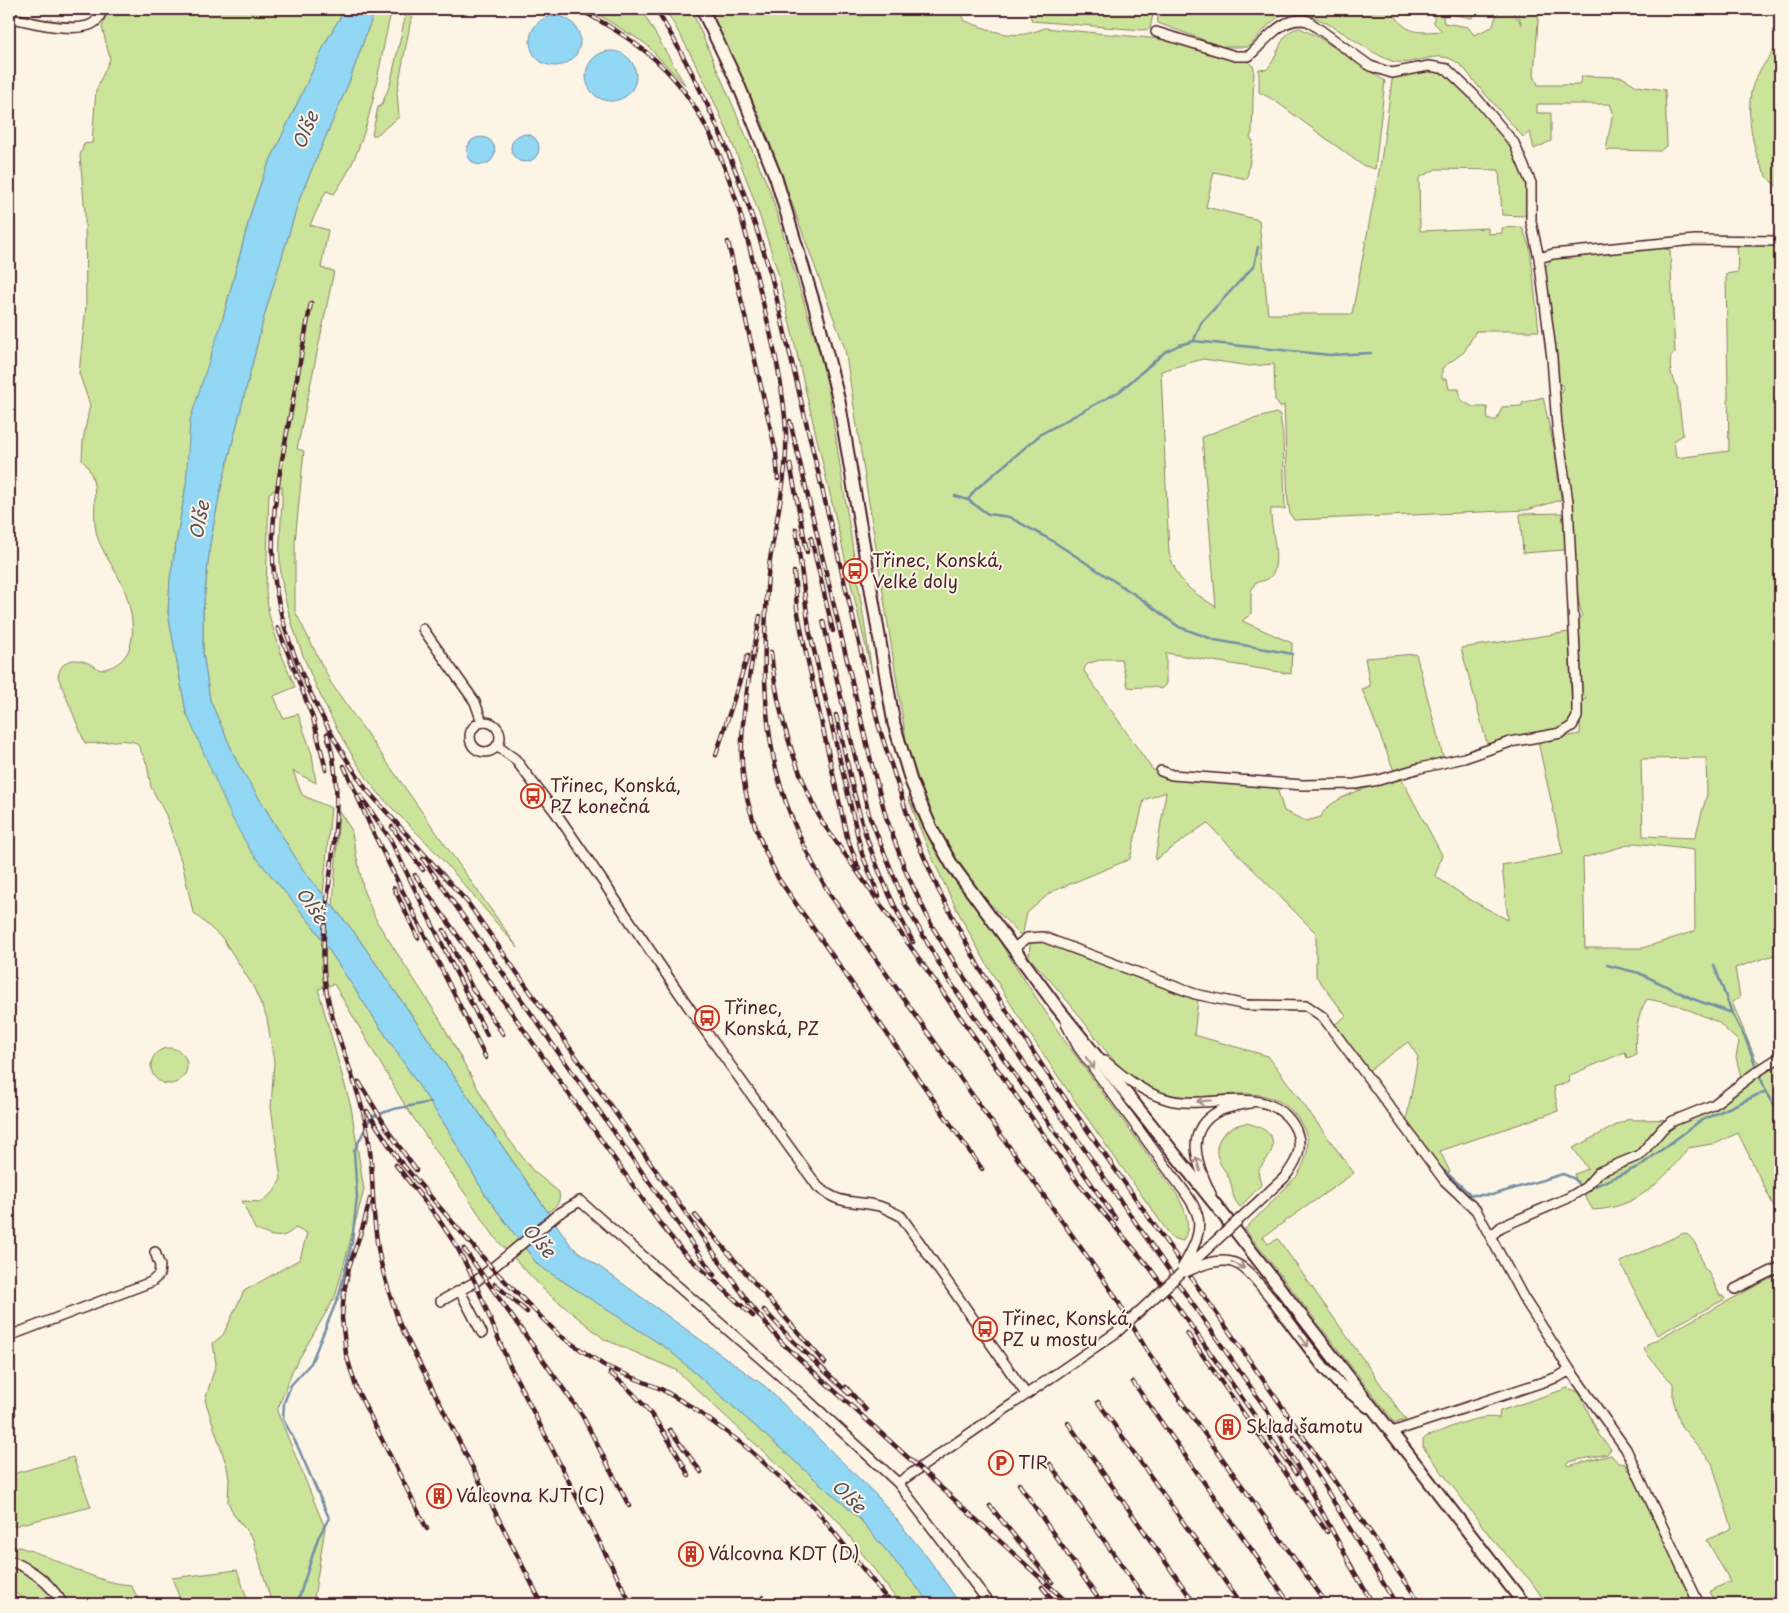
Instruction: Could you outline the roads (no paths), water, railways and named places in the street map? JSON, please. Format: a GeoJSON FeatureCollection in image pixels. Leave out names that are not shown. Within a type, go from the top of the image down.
{"type":"FeatureCollection","features":[{"type":"Feature","properties":{"kind":"main road"},"geometry":{"type":"LineString","coordinates":[[702,9],[739,86],[776,178],[802,259],[831,362],[853,478],[894,724],[910,780],[931,828],[952,865],[1056,1006],[1218,1208],[1524,1604]]}},
{"type":"Feature","properties":{"kind":"street"},"geometry":{"type":"LineString","coordinates":[[9,17],[60,26],[78,27],[91,25],[98,20],[103,9]]}},
{"type":"Feature","properties":{"kind":"street"},"geometry":{"type":"LineString","coordinates":[[1156,32],[1235,56],[1249,56],[1279,26],[1288,21],[1308,20],[1370,66],[1388,72],[1429,66],[1447,69],[1474,95],[1514,143],[1531,184],[1531,222],[1539,258],[1552,358],[1557,426],[1568,502],[1577,695],[1577,716],[1572,726],[1561,733],[1510,742],[1464,758],[1379,780],[1355,784],[1303,785],[1172,775],[1161,771]]}},
{"type":"Feature","properties":{"kind":"street"},"geometry":{"type":"LineString","coordinates":[[1539,258],[1553,254],[1696,240],[1780,240]]}},
{"type":"Feature","properties":{"kind":"street"},"geometry":{"type":"LineString","coordinates":[[422,629],[475,702],[482,722]]}},
{"type":"Feature","properties":{"kind":"street"},"geometry":{"type":"LineString","coordinates":[[482,722],[489,723],[499,732],[497,746],[485,752],[472,746],[470,734],[476,725],[482,722]]}},
{"type":"Feature","properties":{"kind":"street"},"geometry":{"type":"LineString","coordinates":[[497,746],[515,758],[556,814],[699,1022],[818,1187],[831,1198],[844,1202],[879,1206],[901,1216],[1026,1394]]}},
{"type":"Feature","properties":{"kind":"street"},"geometry":{"type":"LineString","coordinates":[[1013,949],[1027,938],[1043,937],[1195,994],[1246,1005],[1307,1006],[1324,1017],[1444,1180],[1476,1210],[1523,1297],[1570,1370],[1626,1449],[1699,1604]]}},
{"type":"Feature","properties":{"kind":"street"},"geometry":{"type":"LineString","coordinates":[[1056,1006],[1078,1047],[1191,1200],[1198,1216],[1197,1241],[1177,1276]]}},
{"type":"Feature","properties":{"kind":"street"},"geometry":{"type":"LineString","coordinates":[[898,1483],[1117,1332],[1284,1178],[1298,1158],[1300,1140],[1293,1124],[1269,1105],[1237,1098],[1192,1102],[1168,1100],[1138,1087],[1094,1052]]}},
{"type":"Feature","properties":{"kind":"street"},"geometry":{"type":"LineString","coordinates":[[1491,1236],[1501,1227],[1578,1192],[1599,1172],[1640,1155],[1663,1128],[1673,1121],[1713,1105],[1780,1057]]}},
{"type":"Feature","properties":{"kind":"street"},"geometry":{"type":"LineString","coordinates":[[1218,1208],[1197,1163],[1195,1146],[1202,1126],[1218,1111],[1252,1102]]}},
{"type":"Feature","properties":{"kind":"street"},"geometry":{"type":"LineString","coordinates":[[441,1301],[475,1282],[558,1214],[580,1202],[793,1387],[898,1483],[990,1604]]}},
{"type":"Feature","properties":{"kind":"street"},"geometry":{"type":"LineString","coordinates":[[9,1336],[151,1282],[159,1275],[160,1266],[155,1252]]}},
{"type":"Feature","properties":{"kind":"street"},"geometry":{"type":"LineString","coordinates":[[1177,1276],[1203,1264],[1222,1259],[1247,1270],[1325,1369],[1337,1382],[1376,1413]]}},
{"type":"Feature","properties":{"kind":"street"},"geometry":{"type":"LineString","coordinates":[[1735,1289],[1780,1267]]}},
{"type":"Feature","properties":{"kind":"street"},"geometry":{"type":"LineString","coordinates":[[460,1291],[482,1334]]}},
{"type":"Feature","properties":{"kind":"street"},"geometry":{"type":"LineString","coordinates":[[1392,1432],[1558,1377],[1570,1370]]}},
{"type":"Feature","properties":{"kind":"street"},"geometry":{"type":"LineString","coordinates":[[9,1560],[31,1569],[53,1588],[63,1604]]}},
{"type":"Feature","properties":{"kind":"water","name":"Olše"},"geometry":{"type":"Polygon","coordinates":[[[345,9],[375,9],[349,82],[300,197],[265,313],[220,492],[210,544],[203,611],[203,653],[210,700],[238,764],[303,870],[354,932],[572,1247],[766,1387],[878,1497],[928,1558],[960,1604],[931,1604],[859,1518],[668,1349],[538,1265],[486,1196],[447,1128],[313,926],[250,850],[231,816],[186,712],[168,613],[170,579],[186,485],[190,420],[223,318],[252,209],[264,174],[327,40],[345,9]]]}},
{"type":"Feature","properties":{"kind":"water"},"geometry":{"type":"Polygon","coordinates":[[[550,16],[560,16],[573,23],[580,36],[580,46],[573,59],[560,66],[550,66],[541,62],[534,55],[530,46],[530,36],[534,27],[541,20],[550,16]]]}},
{"type":"Feature","properties":{"kind":"water"},"geometry":{"type":"Polygon","coordinates":[[[606,51],[616,51],[629,58],[636,71],[636,81],[629,94],[616,101],[606,101],[597,97],[590,90],[586,81],[586,71],[590,62],[597,55],[606,51]]]}},
{"type":"Feature","properties":{"kind":"water"},"geometry":{"type":"Polygon","coordinates":[[[525,134],[535,138],[539,148],[535,158],[525,162],[515,158],[511,148],[515,138],[525,134]]]}},
{"type":"Feature","properties":{"kind":"water"},"geometry":{"type":"Polygon","coordinates":[[[481,137],[491,141],[495,151],[491,161],[481,165],[471,161],[467,151],[471,141],[481,137]]]}},
{"type":"Feature","properties":{"kind":"waterway"},"geometry":{"type":"LineString","coordinates":[[1194,340],[1201,323],[1254,266],[1258,247]]}},
{"type":"Feature","properties":{"kind":"waterway"},"geometry":{"type":"LineString","coordinates":[[955,496],[968,500],[975,490],[1041,434],[1120,391],[1165,352],[1179,345],[1194,341],[1330,355],[1371,353]]}},
{"type":"Feature","properties":{"kind":"waterway"},"geometry":{"type":"LineString","coordinates":[[968,500],[988,514],[1009,517],[1051,540],[1140,598],[1179,627],[1215,640],[1293,654]]}},
{"type":"Feature","properties":{"kind":"waterway"},"geometry":{"type":"LineString","coordinates":[[1607,965],[1639,973],[1693,999],[1732,1013],[1746,1040],[1757,1069]]}},
{"type":"Feature","properties":{"kind":"waterway"},"geometry":{"type":"LineString","coordinates":[[1714,965],[1732,1013]]}},
{"type":"Feature","properties":{"kind":"waterway"},"geometry":{"type":"LineString","coordinates":[[1586,1190],[1640,1166],[1700,1121],[1766,1091],[1758,1072]]}},
{"type":"Feature","properties":{"kind":"waterway"},"geometry":{"type":"LineString","coordinates":[[1766,1091],[1780,1115]]}},
{"type":"Feature","properties":{"kind":"waterway"},"geometry":{"type":"LineString","coordinates":[[297,1604],[318,1538],[329,1518],[297,1445],[283,1419],[284,1403],[291,1385],[311,1363],[339,1295],[352,1242],[357,1197],[354,1151],[371,1117],[394,1109],[431,1102]]}},
{"type":"Feature","properties":{"kind":"waterway"},"geometry":{"type":"LineString","coordinates":[[1440,1167],[1471,1195],[1492,1195],[1563,1174],[1575,1179],[1580,1187]]}},
{"type":"Feature","properties":{"kind":"railway"},"geometry":{"type":"LineString","coordinates":[[579,9],[618,32],[655,59],[676,81],[694,105],[722,160],[750,248],[775,353],[785,416],[785,466],[767,584],[765,636],[766,708],[770,740],[777,771],[797,832],[831,896],[1113,1293],[1146,1349],[1181,1401],[1327,1604]]}},
{"type":"Feature","properties":{"kind":"railway"},"geometry":{"type":"LineString","coordinates":[[656,9],[708,105],[736,171],[760,239],[771,275],[879,727],[912,829],[938,889],[980,969],[1043,1067],[1421,1604]]}},
{"type":"Feature","properties":{"kind":"railway"},"geometry":{"type":"LineString","coordinates":[[728,242],[776,452],[778,479]]}},
{"type":"Feature","properties":{"kind":"railway"},"geometry":{"type":"LineString","coordinates":[[311,303],[278,481],[273,537],[274,574],[278,601],[295,658],[335,741],[366,789],[468,903],[749,1303],[782,1343],[1069,1604]]}},
{"type":"Feature","properties":{"kind":"railway"},"geometry":{"type":"LineString","coordinates":[[790,421],[886,817],[906,872],[932,926],[959,970],[1266,1409],[1353,1569]]}},
{"type":"Feature","properties":{"kind":"railway"},"geometry":{"type":"LineString","coordinates":[[790,464],[807,552]]}},
{"type":"Feature","properties":{"kind":"railway"},"geometry":{"type":"LineString","coordinates":[[796,529],[809,629],[862,854],[879,896]]}},
{"type":"Feature","properties":{"kind":"railway"},"geometry":{"type":"LineString","coordinates":[[811,538],[833,631]]}},
{"type":"Feature","properties":{"kind":"railway"},"geometry":{"type":"LineString","coordinates":[[794,572],[797,608],[803,639],[847,837],[859,869]]}},
{"type":"Feature","properties":{"kind":"railway"},"geometry":{"type":"LineString","coordinates":[[760,616],[747,689],[742,745],[743,778],[759,837],[778,878],[982,1169]]}},
{"type":"Feature","properties":{"kind":"railway"},"geometry":{"type":"LineString","coordinates":[[823,621],[869,815],[905,904],[948,979],[1116,1219]]}},
{"type":"Feature","properties":{"kind":"railway"},"geometry":{"type":"LineString","coordinates":[[278,628],[313,718],[326,770]]}},
{"type":"Feature","properties":{"kind":"railway"},"geometry":{"type":"LineString","coordinates":[[771,652],[782,718],[788,740],[803,781],[822,822],[1078,1183],[1150,1268],[1296,1474]]}},
{"type":"Feature","properties":{"kind":"railway"},"geometry":{"type":"LineString","coordinates":[[716,755],[748,655]]}},
{"type":"Feature","properties":{"kind":"railway"},"geometry":{"type":"LineString","coordinates":[[836,715],[854,793],[871,851],[913,942]]}},
{"type":"Feature","properties":{"kind":"railway"},"geometry":{"type":"LineString","coordinates":[[327,734],[334,763],[336,822],[326,911],[324,971],[336,1029],[361,1105],[369,1138],[374,1219],[382,1268],[400,1325],[542,1604]]}},
{"type":"Feature","properties":{"kind":"railway"},"geometry":{"type":"LineString","coordinates":[[344,766],[373,832],[486,1058]]}},
{"type":"Feature","properties":{"kind":"railway"},"geometry":{"type":"LineString","coordinates":[[360,795],[390,839],[487,1035]]}},
{"type":"Feature","properties":{"kind":"railway"},"geometry":{"type":"LineString","coordinates":[[392,827],[423,870]]}},
{"type":"Feature","properties":{"kind":"railway"},"geometry":{"type":"LineString","coordinates":[[423,859],[714,1275]]}},
{"type":"Feature","properties":{"kind":"railway"},"geometry":{"type":"LineString","coordinates":[[415,875],[658,1221],[683,1252],[753,1316]]}},
{"type":"Feature","properties":{"kind":"railway"},"geometry":{"type":"LineString","coordinates":[[394,888],[418,938]]}},
{"type":"Feature","properties":{"kind":"railway"},"geometry":{"type":"LineString","coordinates":[[444,930],[472,988],[503,1034]]}},
{"type":"Feature","properties":{"kind":"railway"},"geometry":{"type":"LineString","coordinates":[[359,1082],[391,1135],[416,1170]]}},
{"type":"Feature","properties":{"kind":"railway"},"geometry":{"type":"LineString","coordinates":[[367,1111],[398,1159],[492,1268],[559,1335],[605,1366],[661,1389],[692,1407],[744,1445],[814,1507],[891,1604]]}},
{"type":"Feature","properties":{"kind":"railway"},"geometry":{"type":"LineString","coordinates":[[396,1165],[438,1218]]}},
{"type":"Feature","properties":{"kind":"railway"},"geometry":{"type":"LineString","coordinates":[[370,1199],[349,1267],[344,1292],[342,1318],[346,1354],[357,1390],[427,1529]]}},
{"type":"Feature","properties":{"kind":"railway"},"geometry":{"type":"LineString","coordinates":[[435,1214],[457,1247],[475,1282],[508,1362],[631,1604]]}},
{"type":"Feature","properties":{"kind":"railway"},"geometry":{"type":"LineString","coordinates":[[695,1215],[825,1363]]}},
{"type":"Feature","properties":{"kind":"railway"},"geometry":{"type":"LineString","coordinates":[[464,1249],[582,1415],[629,1506]]}},
{"type":"Feature","properties":{"kind":"railway"},"geometry":{"type":"LineString","coordinates":[[495,1284],[527,1312]]}},
{"type":"Feature","properties":{"kind":"railway"},"geometry":{"type":"LineString","coordinates":[[764,1310],[792,1340],[849,1394]]}},
{"type":"Feature","properties":{"kind":"railway"},"geometry":{"type":"LineString","coordinates":[[1187,1333],[1327,1532]]}},
{"type":"Feature","properties":{"kind":"railway"},"geometry":{"type":"LineString","coordinates":[[610,1373],[635,1395],[655,1420],[689,1476]]}},
{"type":"Feature","properties":{"kind":"railway"},"geometry":{"type":"LineString","coordinates":[[1133,1382],[1290,1604]]}},
{"type":"Feature","properties":{"kind":"railway"},"geometry":{"type":"LineString","coordinates":[[846,1387],[866,1410]]}},
{"type":"Feature","properties":{"kind":"railway"},"geometry":{"type":"LineString","coordinates":[[1098,1402],[1241,1604]]}},
{"type":"Feature","properties":{"kind":"railway"},"geometry":{"type":"LineString","coordinates":[[1068,1423],[1195,1604]]}},
{"type":"Feature","properties":{"kind":"railway"},"geometry":{"type":"LineString","coordinates":[[670,1430],[701,1472]]}},
{"type":"Feature","properties":{"kind":"railway"},"geometry":{"type":"LineString","coordinates":[[1294,1437],[1396,1604]]}},
{"type":"Feature","properties":{"kind":"railway"},"geometry":{"type":"LineString","coordinates":[[1050,1464],[1149,1604]]}},
{"type":"Feature","properties":{"kind":"railway"},"geometry":{"type":"LineString","coordinates":[[1019,1484],[1102,1604]]}},
{"type":"Feature","properties":{"kind":"railway"},"geometry":{"type":"LineString","coordinates":[[990,1506],[1052,1582]]}},
{"type":"Feature","properties":{"kind":"railway"},"geometry":{"type":"LineString","coordinates":[[1349,1563],[1373,1604]]}},
{"type":"Feature","properties":{"kind":"railway"},"geometry":{"type":"LineString","coordinates":[[1042,1587],[1056,1604]]}},
{"type":"Feature","properties":{"kind":"railway"},"geometry":{"type":"LineString","coordinates":[[763,1597],[767,1604]]}},
{"type":"Feature","properties":{"kind":"place","name":"Třinec, Konská, Velké doly"},"geometry":{"type":"Point","coordinates":[855,571]}},
{"type":"Feature","properties":{"kind":"place","name":"Třinec, Konská, PZ konečná"},"geometry":{"type":"Point","coordinates":[533,796]}},
{"type":"Feature","properties":{"kind":"place","name":"Třinec, Konská, PZ"},"geometry":{"type":"Point","coordinates":[707,1018]}},
{"type":"Feature","properties":{"kind":"place","name":"Třinec, Konská, PZ u mostu"},"geometry":{"type":"Point","coordinates":[985,1329]}},
{"type":"Feature","properties":{"kind":"place","name":"Sklad šamotu"},"geometry":{"type":"Point","coordinates":[1228,1427]}},
{"type":"Feature","properties":{"kind":"place","name":"TIR"},"geometry":{"type":"Point","coordinates":[1001,1463]}},
{"type":"Feature","properties":{"kind":"place","name":"Válcovna KJT (C)"},"geometry":{"type":"Point","coordinates":[439,1496]}},
{"type":"Feature","properties":{"kind":"place","name":"Válcovna KDT (D)"},"geometry":{"type":"Point","coordinates":[691,1554]}}]}
